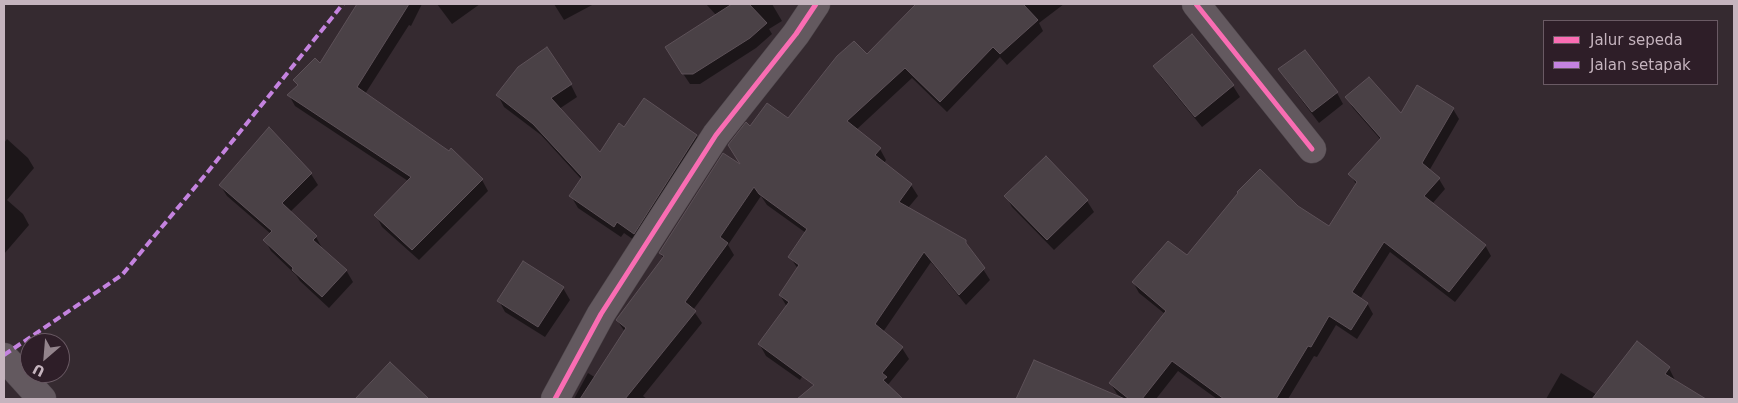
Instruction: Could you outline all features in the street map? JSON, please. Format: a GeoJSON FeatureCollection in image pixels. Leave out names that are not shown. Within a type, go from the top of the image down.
{"type":"FeatureCollection","features":[{"type":"Feature","properties":{"kind":"street"},"geometry":{"type":"LineString","coordinates":[[555,399],[601,314],[716,135],[796,34],[816,4]]}},
{"type":"Feature","properties":{"kind":"street"},"geometry":{"type":"LineString","coordinates":[[1196,4],[1312,149]]}},
{"type":"Feature","properties":{"kind":"street"},"geometry":{"type":"LineString","coordinates":[[4,357],[42,399]]}},
{"type":"Feature","properties":{"kind":"building"},"geometry":{"type":"Polygon","coordinates":[[[357,4],[409,4],[357,87],[449,151],[451,148],[483,179],[412,250],[374,215],[411,177],[287,95],[298,85],[293,80],[315,58],[320,63],[357,4]]]}},
{"type":"Feature","properties":{"kind":"building"},"geometry":{"type":"Polygon","coordinates":[[[732,4],[749,4],[767,23],[750,38],[693,74],[682,74],[665,47],[732,4]]]}},
{"type":"Feature","properties":{"kind":"building"},"geometry":{"type":"Polygon","coordinates":[[[916,4],[1023,4],[1038,20],[1000,54],[993,47],[940,102],[905,68],[847,121],[881,148],[875,155],[912,184],[899,202],[966,240],[966,243],[985,268],[959,295],[924,252],[875,324],[903,347],[882,373],[887,377],[883,380],[903,399],[797,399],[814,385],[758,344],[789,302],[779,295],[799,265],[788,257],[807,229],[759,194],[754,187],[720,237],[728,243],[685,302],[696,311],[625,399],[580,399],[626,328],[616,320],[664,256],[659,253],[723,153],[740,164],[728,145],[746,122],[750,126],[767,103],[788,118],[837,56],[854,41],[867,54],[916,4]]]}},
{"type":"Feature","properties":{"kind":"building"},"geometry":{"type":"Polygon","coordinates":[[[1192,34],[1234,85],[1195,117],[1153,66],[1192,34]]]}},
{"type":"Feature","properties":{"kind":"building"},"geometry":{"type":"Polygon","coordinates":[[[547,47],[572,84],[551,98],[600,152],[619,123],[624,127],[644,98],[697,135],[634,234],[617,222],[614,227],[569,196],[582,177],[533,124],[496,95],[518,67],[547,47]]]}},
{"type":"Feature","properties":{"kind":"building"},"geometry":{"type":"Polygon","coordinates":[[[1305,50],[1338,92],[1312,112],[1278,69],[1305,50]]]}},
{"type":"Feature","properties":{"kind":"building"},"geometry":{"type":"Polygon","coordinates":[[[1369,77],[1401,113],[1417,85],[1454,108],[1422,163],[1440,178],[1424,196],[1486,245],[1449,292],[1384,242],[1352,292],[1368,303],[1351,330],[1329,316],[1311,347],[1308,346],[1276,399],[1224,399],[1172,361],[1142,399],[1129,399],[1109,383],[1166,311],[1132,282],[1168,241],[1187,255],[1237,192],[1260,169],[1298,206],[1329,226],[1357,182],[1348,174],[1381,138],[1345,97],[1369,77]]]}},
{"type":"Feature","properties":{"kind":"building"},"geometry":{"type":"Polygon","coordinates":[[[269,127],[312,173],[282,203],[317,236],[313,240],[347,270],[322,297],[263,240],[272,231],[219,185],[269,127]]]}},
{"type":"Feature","properties":{"kind":"building"},"geometry":{"type":"Polygon","coordinates":[[[1046,156],[1088,200],[1047,240],[1004,196],[1046,156]]]}},
{"type":"Feature","properties":{"kind":"building"},"geometry":{"type":"Polygon","coordinates":[[[523,261],[564,287],[538,327],[497,301],[523,261]]]}},
{"type":"Feature","properties":{"kind":"building"},"geometry":{"type":"Polygon","coordinates":[[[1637,341],[1670,367],[1665,374],[1706,399],[1592,399],[1637,341]]]}},
{"type":"Feature","properties":{"kind":"building"},"geometry":{"type":"Polygon","coordinates":[[[1034,360],[1125,399],[1016,399],[1034,360]]]}},
{"type":"Feature","properties":{"kind":"building"},"geometry":{"type":"Polygon","coordinates":[[[390,362],[429,399],[355,399],[390,362]]]}},
{"type":"Feature","properties":{"kind":"marked path"},"geometry":{"type":"LineString","coordinates":[[4,355],[122,275],[343,4]]}},
{"type":"Feature","properties":{"kind":"cycle path"},"geometry":{"type":"LineString","coordinates":[[555,399],[601,314],[716,135],[796,34],[816,4]]}},
{"type":"Feature","properties":{"kind":"cycle path"},"geometry":{"type":"LineString","coordinates":[[1196,4],[1312,149]]}}]}
